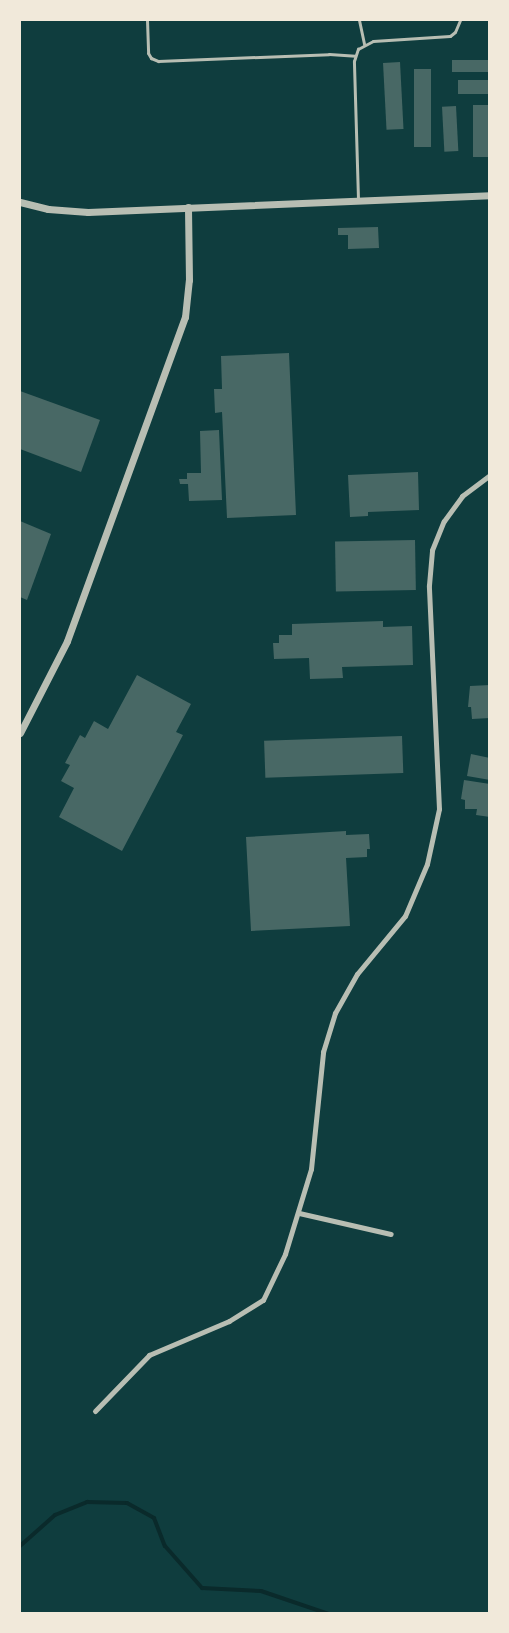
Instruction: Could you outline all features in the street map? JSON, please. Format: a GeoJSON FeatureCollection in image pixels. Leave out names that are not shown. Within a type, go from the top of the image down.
{"type":"FeatureCollection","features":[{"type":"Feature","properties":{"kind":"street"},"geometry":{"type":"LineString","coordinates":[[20,202],[48,209],[88,212],[489,195]]}},
{"type":"Feature","properties":{"kind":"street"},"geometry":{"type":"LineString","coordinates":[[20,733],[67,642],[182,327],[189,299],[188,207]]}},
{"type":"Feature","properties":{"kind":"street"},"geometry":{"type":"LineString","coordinates":[[95,1411],[149,1355],[230,1321],[263,1300],[285,1254],[299,1213],[310,1169],[323,1052],[335,1013],[357,974],[405,916],[427,864],[440,809],[429,585],[432,550],[444,521],[462,496],[489,476]]}},
{"type":"Feature","properties":{"kind":"street"},"geometry":{"type":"LineString","coordinates":[[299,1213],[391,1234]]}},
{"type":"Feature","properties":{"kind":"lane"},"geometry":{"type":"LineString","coordinates":[[147,20],[148,53],[158,62],[329,54],[355,56]]}},
{"type":"Feature","properties":{"kind":"lane"},"geometry":{"type":"LineString","coordinates":[[359,20],[364,44]]}},
{"type":"Feature","properties":{"kind":"lane"},"geometry":{"type":"LineString","coordinates":[[358,200],[355,56],[358,49],[364,44],[450,36],[455,32],[460,20]]}},
{"type":"Feature","properties":{"kind":"building"},"geometry":{"type":"Polygon","coordinates":[[[452,60],[490,60],[490,72],[452,72],[452,60]]]}},
{"type":"Feature","properties":{"kind":"building"},"geometry":{"type":"Polygon","coordinates":[[[400,62],[404,129],[387,130],[383,63],[400,62]]]}},
{"type":"Feature","properties":{"kind":"building"},"geometry":{"type":"Polygon","coordinates":[[[414,69],[431,69],[431,147],[414,147],[414,69]]]}},
{"type":"Feature","properties":{"kind":"building"},"geometry":{"type":"Polygon","coordinates":[[[458,80],[490,80],[490,94],[458,94],[458,80]]]}},
{"type":"Feature","properties":{"kind":"building"},"geometry":{"type":"Polygon","coordinates":[[[473,105],[490,105],[490,157],[473,157],[473,105]]]}},
{"type":"Feature","properties":{"kind":"building"},"geometry":{"type":"Polygon","coordinates":[[[456,106],[458,151],[444,152],[442,107],[456,106]]]}},
{"type":"Feature","properties":{"kind":"building"},"geometry":{"type":"Polygon","coordinates":[[[378,227],[379,248],[348,249],[348,235],[338,235],[338,228],[378,227]]]}},
{"type":"Feature","properties":{"kind":"building"},"geometry":{"type":"Polygon","coordinates":[[[289,353],[296,515],[227,518],[222,412],[215,413],[214,389],[222,389],[221,356],[289,353]]]}},
{"type":"Feature","properties":{"kind":"building"},"geometry":{"type":"Polygon","coordinates":[[[20,391],[100,420],[81,472],[20,449],[20,391]]]}},
{"type":"Feature","properties":{"kind":"building"},"geometry":{"type":"Polygon","coordinates":[[[219,430],[222,500],[189,501],[188,484],[180,484],[179,479],[187,479],[187,473],[201,473],[200,431],[219,430]]]}},
{"type":"Feature","properties":{"kind":"building"},"geometry":{"type":"Polygon","coordinates":[[[418,472],[419,510],[368,512],[368,516],[350,517],[348,475],[418,472]]]}},
{"type":"Feature","properties":{"kind":"building"},"geometry":{"type":"Polygon","coordinates":[[[20,521],[51,534],[27,600],[20,597],[20,521]]]}},
{"type":"Feature","properties":{"kind":"building"},"geometry":{"type":"Polygon","coordinates":[[[415,540],[416,590],[336,591],[335,541],[415,540]]]}},
{"type":"Feature","properties":{"kind":"building"},"geometry":{"type":"Polygon","coordinates":[[[383,621],[383,627],[412,626],[413,665],[342,667],[343,678],[310,679],[309,658],[274,659],[273,643],[279,643],[279,635],[292,635],[292,624],[383,621]]]}},
{"type":"Feature","properties":{"kind":"building"},"geometry":{"type":"Polygon","coordinates":[[[137,675],[191,704],[176,732],[183,735],[122,851],[59,817],[74,788],[61,781],[70,765],[65,763],[80,735],[85,738],[94,721],[108,729],[137,675]]]}},
{"type":"Feature","properties":{"kind":"building"},"geometry":{"type":"Polygon","coordinates":[[[490,685],[490,718],[472,719],[471,707],[468,707],[470,686],[490,685]]]}},
{"type":"Feature","properties":{"kind":"building"},"geometry":{"type":"Polygon","coordinates":[[[402,736],[403,773],[265,778],[264,741],[402,736]]]}},
{"type":"Feature","properties":{"kind":"building"},"geometry":{"type":"Polygon","coordinates":[[[471,754],[490,758],[490,780],[467,776],[471,754]]]}},
{"type":"Feature","properties":{"kind":"building"},"geometry":{"type":"Polygon","coordinates":[[[464,780],[490,784],[490,817],[476,815],[477,809],[465,809],[465,800],[461,799],[464,780]]]}},
{"type":"Feature","properties":{"kind":"building"},"geometry":{"type":"Polygon","coordinates":[[[346,831],[346,835],[369,834],[370,849],[367,849],[367,857],[346,858],[350,926],[251,931],[246,837],[346,831]]]}},
{"type":"Feature","properties":{"kind":"waterway"},"geometry":{"type":"LineString","coordinates":[[20,1546],[55,1515],[87,1502],[127,1503],[154,1518],[165,1546],[202,1588],[261,1591],[329,1614]]}}]}
